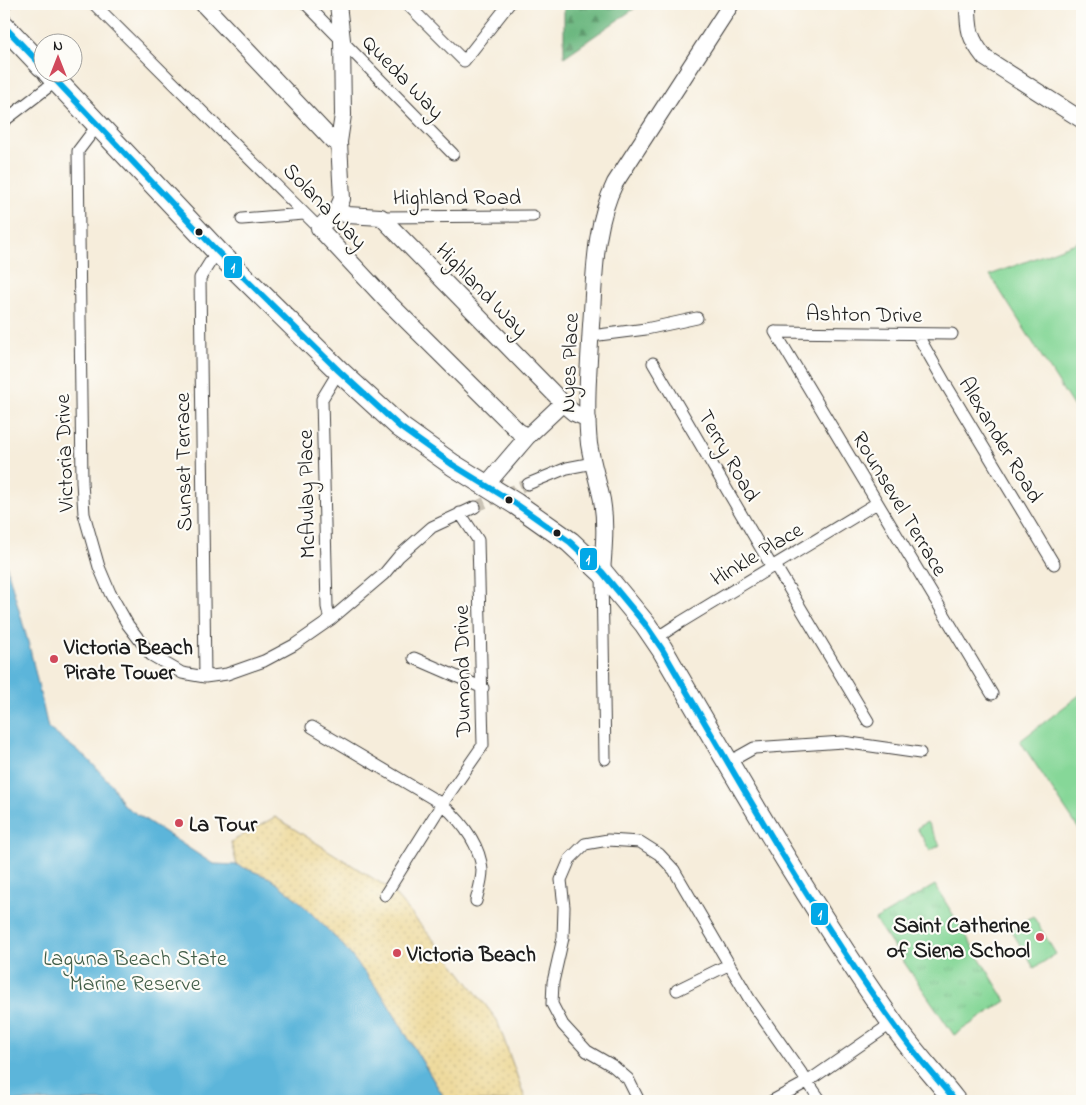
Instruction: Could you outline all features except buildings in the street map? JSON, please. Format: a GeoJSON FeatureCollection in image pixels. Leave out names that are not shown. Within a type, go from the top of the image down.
{"type":"FeatureCollection","features":[{"type":"Feature","properties":{"kind":"highway"},"geometry":{"type":"LineString","coordinates":[[4,26],[32,55]]}},
{"type":"Feature","properties":{"kind":"highway"},"geometry":{"type":"LineString","coordinates":[[57,82],[217,251],[339,371],[400,427],[453,465],[537,518],[570,542],[602,572],[655,639],[774,838],[841,946],[892,1023],[955,1101]]}},
{"type":"Feature","properties":{"kind":"street","name":"Solana Way"},"geometry":{"type":"LineString","coordinates":[[94,4],[319,228],[386,300],[517,430],[527,437]]}},
{"type":"Feature","properties":{"kind":"street"},"geometry":{"type":"LineString","coordinates":[[203,4],[333,141],[339,142]]}},
{"type":"Feature","properties":{"kind":"street","name":"Queda Way"},"geometry":{"type":"LineString","coordinates":[[306,4],[453,154]]}},
{"type":"Feature","properties":{"kind":"street"},"geometry":{"type":"LineString","coordinates":[[319,228],[336,210],[342,198],[339,142],[343,115],[342,40],[338,4]]}},
{"type":"Feature","properties":{"kind":"street"},"geometry":{"type":"LineString","coordinates":[[407,4],[464,61],[509,4]]}},
{"type":"Feature","properties":{"kind":"street","name":"Nyes Place"},"geometry":{"type":"LineString","coordinates":[[605,759],[602,572],[605,534],[604,515],[593,463],[588,419],[598,233],[606,202],[615,184],[731,4]]}},
{"type":"Feature","properties":{"kind":"street"},"geometry":{"type":"LineString","coordinates":[[968,4],[968,25],[974,44],[985,58],[1082,120]]}},
{"type":"Feature","properties":{"kind":"street"},"geometry":{"type":"LineString","coordinates":[[4,121],[41,82]]}},
{"type":"Feature","properties":{"kind":"street","name":"Victoria Drive"},"geometry":{"type":"LineString","coordinates":[[98,126],[78,151],[84,514],[99,566],[110,594],[128,625],[151,655],[182,673],[205,676],[228,674],[264,661],[294,645],[330,620],[384,574],[399,556],[432,527],[474,507]]}},
{"type":"Feature","properties":{"kind":"street"},"geometry":{"type":"LineString","coordinates":[[336,210],[346,215],[381,217]]}},
{"type":"Feature","properties":{"kind":"street"},"geometry":{"type":"LineString","coordinates":[[242,219],[304,214]]}},
{"type":"Feature","properties":{"kind":"street","name":"Highland Road"},"geometry":{"type":"LineString","coordinates":[[381,217],[533,216]]}},
{"type":"Feature","properties":{"kind":"street","name":"Highland Way"},"geometry":{"type":"LineString","coordinates":[[381,217],[574,413],[588,419]]}},
{"type":"Feature","properties":{"kind":"street","name":"Sunset Terrace"},"geometry":{"type":"LineString","coordinates":[[205,676],[200,278],[217,251]]}},
{"type":"Feature","properties":{"kind":"street"},"geometry":{"type":"LineString","coordinates":[[591,336],[646,329],[697,318]]}},
{"type":"Feature","properties":{"kind":"street","name":"Ashton Drive"},"geometry":{"type":"LineString","coordinates":[[775,332],[952,334]]}},
{"type":"Feature","properties":{"kind":"street","name":"Rounsevel Terrace"},"geometry":{"type":"LineString","coordinates":[[775,332],[992,694]]}},
{"type":"Feature","properties":{"kind":"street","name":"Alexander Road"},"geometry":{"type":"LineString","coordinates":[[917,334],[1054,564]]}},
{"type":"Feature","properties":{"kind":"street","name":"Terry Road"},"geometry":{"type":"LineString","coordinates":[[653,363],[868,721]]}},
{"type":"Feature","properties":{"kind":"street","name":"McAulay Place"},"geometry":{"type":"LineString","coordinates":[[330,620],[327,607],[322,398],[339,371]]}},
{"type":"Feature","properties":{"kind":"street"},"geometry":{"type":"LineString","coordinates":[[486,485],[527,437],[563,402]]}},
{"type":"Feature","properties":{"kind":"street"},"geometry":{"type":"LineString","coordinates":[[528,484],[567,468],[593,463]]}},
{"type":"Feature","properties":{"kind":"street","name":"Hinkle Place"},"geometry":{"type":"LineString","coordinates":[[655,639],[878,503]]}},
{"type":"Feature","properties":{"kind":"street","name":"Dumond Drive"},"geometry":{"type":"LineString","coordinates":[[385,895],[442,804],[483,745],[478,540],[460,513]]}},
{"type":"Feature","properties":{"kind":"street"},"geometry":{"type":"LineString","coordinates":[[414,658],[483,688]]}},
{"type":"Feature","properties":{"kind":"street"},"geometry":{"type":"LineString","coordinates":[[312,727],[442,804],[454,815],[469,834],[476,847],[482,871],[476,902]]}},
{"type":"Feature","properties":{"kind":"street"},"geometry":{"type":"LineString","coordinates":[[729,762],[754,748],[843,742],[920,753]]}},
{"type":"Feature","properties":{"kind":"street"},"geometry":{"type":"LineString","coordinates":[[639,1101],[628,1079],[613,1066],[587,1051],[562,1025],[552,1004],[553,982],[563,938],[564,908],[561,880],[570,859],[586,844],[608,840],[640,842],[653,850],[674,870],[750,1000],[821,1101]]}},
{"type":"Feature","properties":{"kind":"street"},"geometry":{"type":"LineString","coordinates":[[677,990],[728,965]]}},
{"type":"Feature","properties":{"kind":"street"},"geometry":{"type":"LineString","coordinates":[[772,1101],[807,1082],[892,1023]]}},
{"type":"Feature","properties":{"kind":"green space"},"geometry":{"type":"Polygon","coordinates":[[[564,4],[641,4],[564,57],[564,4]]]}},
{"type":"Feature","properties":{"kind":"green space"},"geometry":{"type":"Polygon","coordinates":[[[1082,241],[1082,420],[990,275],[1082,241]]]}},
{"type":"Feature","properties":{"kind":"green space"},"geometry":{"type":"Polygon","coordinates":[[[1082,693],[1082,844],[1080,831],[1020,741],[1082,693]]]}},
{"type":"Feature","properties":{"kind":"green space"},"geometry":{"type":"Polygon","coordinates":[[[927,822],[940,845],[930,851],[917,828],[927,822]]]}},
{"type":"Feature","properties":{"kind":"green space"},"geometry":{"type":"Polygon","coordinates":[[[935,885],[1006,1001],[954,1035],[875,920],[935,885]]]}},
{"type":"Feature","properties":{"kind":"green space"},"geometry":{"type":"Polygon","coordinates":[[[1033,916],[1056,954],[1034,968],[1011,930],[1033,916]]]}},
{"type":"Feature","properties":{"kind":"sand","name":"Victoria Beach"},"geometry":{"type":"Polygon","coordinates":[[[275,817],[390,889],[453,963],[497,1020],[526,1101],[446,1101],[383,996],[342,944],[298,900],[270,878],[237,865],[231,842],[275,817]]]}},
{"type":"Feature","properties":{"kind":"water","name":"Laguna Beach State Marine Reserve"},"geometry":{"type":"Polygon","coordinates":[[[4,557],[30,649],[48,728],[87,758],[112,785],[123,805],[213,864],[237,865],[270,878],[298,900],[342,944],[383,996],[446,1101],[4,1101],[4,557]]]}},
{"type":"Feature","properties":{"kind":"tunnel"},"geometry":{"type":"LineString","coordinates":[[475,507],[528,484]]}},
{"type":"Feature","properties":{"kind":"transit line","name":"1"},"geometry":{"type":"LineString","coordinates":[[4,26],[32,55]]}},
{"type":"Feature","properties":{"kind":"transit line","name":"1"},"geometry":{"type":"LineString","coordinates":[[57,82],[217,251],[339,371],[400,427],[453,465],[516,504],[570,542],[602,572],[645,624],[662,649],[746,794],[835,938],[918,1057],[955,1101]]}},
{"type":"Feature","properties":{"kind":"place","name":"Victoria Beach Pirate Tower"},"geometry":{"type":"Point","coordinates":[54,659]}},
{"type":"Feature","properties":{"kind":"place","name":"La Tour"},"geometry":{"type":"Point","coordinates":[179,823]}},
{"type":"Feature","properties":{"kind":"place","name":"Saint Catherine of Siena School"},"geometry":{"type":"Point","coordinates":[1040,937]}},
{"type":"Feature","properties":{"kind":"place","name":"Victoria Beach"},"geometry":{"type":"Point","coordinates":[397,953]}}]}
